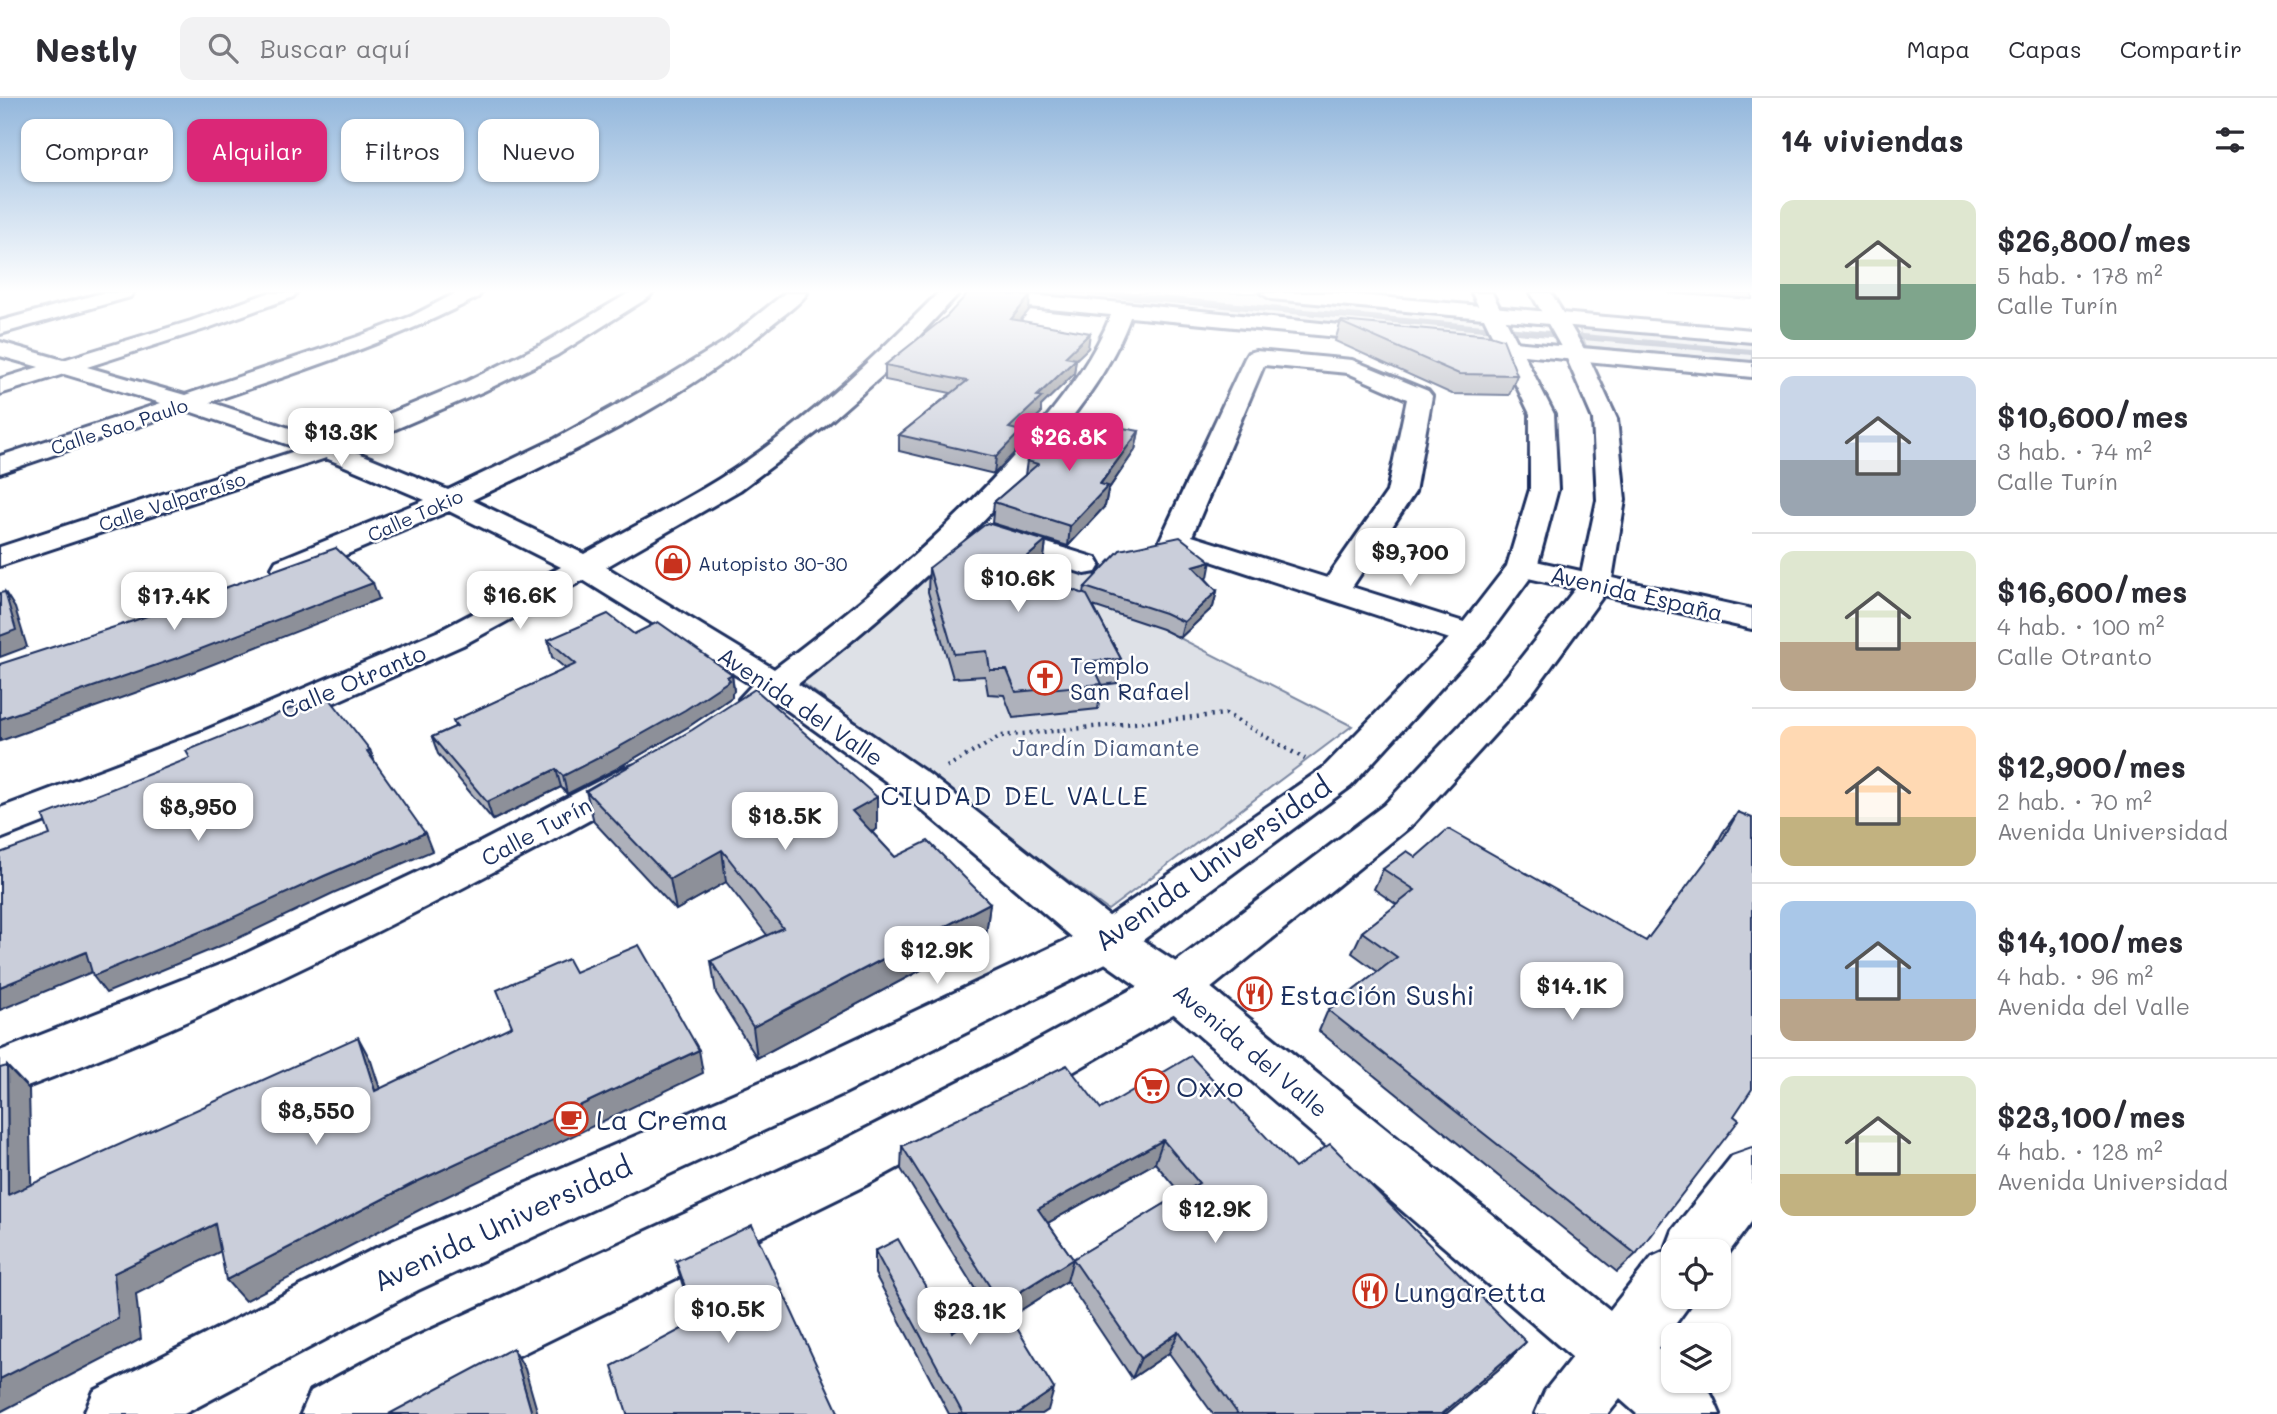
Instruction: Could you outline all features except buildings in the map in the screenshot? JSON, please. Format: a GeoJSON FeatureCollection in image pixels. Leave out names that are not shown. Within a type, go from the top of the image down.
{"type":"FeatureCollection","features":[{"type":"Feature","properties":{"kind":"street","name":"Avenida del Valle"},"geometry":{"type":"LineString","coordinates":[[19,354],[188,403],[327,449],[451,501],[584,567],[776,685],[916,785],[1108,941],[1177,988],[1687,1414]]}},
{"type":"Feature","properties":{"kind":"street"},"geometry":{"type":"LineString","coordinates":[[0,387],[107,354]]}},
{"type":"Feature","properties":{"kind":"street","name":"Calle Sao Paulo"},"geometry":{"type":"LineString","coordinates":[[0,465],[329,354]]}},
{"type":"Feature","properties":{"kind":"street","name":"Calle Valparaíso"},"geometry":{"type":"LineString","coordinates":[[0,557],[327,449],[476,386],[540,354]]}},
{"type":"Feature","properties":{"kind":"street","name":"Calle Tokio"},"geometry":{"type":"LineString","coordinates":[[262,578],[451,501],[536,460],[720,354]]}},
{"type":"Feature","properties":{"kind":"street","name":"Calle Otranto"},"geometry":{"type":"LineString","coordinates":[[0,824],[212,742],[452,638],[730,484],[817,421],[890,354]]}},
{"type":"Feature","properties":{"kind":"street"},"geometry":{"type":"LineString","coordinates":[[729,720],[880,600],[963,526],[1029,456],[1103,354]]}},
{"type":"Feature","properties":{"kind":"street","name":"Avenida Universidad"},"geometry":{"type":"LineString","coordinates":[[117,1414],[397,1269],[827,1077],[1108,941],[1336,777],[1471,635],[1522,567],[1544,489],[1542,414],[1513,354]]}},
{"type":"Feature","properties":{"kind":"street"},"geometry":{"type":"LineString","coordinates":[[334,1414],[406,1375],[846,1167],[1027,1072],[1177,988],[1398,815],[1519,685],[1595,584],[1611,500],[1605,419],[1574,354]]}},
{"type":"Feature","properties":{"kind":"street"},"geometry":{"type":"LineString","coordinates":[[1666,354],[1752,370]]}},
{"type":"Feature","properties":{"kind":"street"},"geometry":{"type":"LineString","coordinates":[[1333,592],[1401,492],[1420,396],[1352,368],[1256,358],[1175,540],[1333,592],[1471,635]]}},
{"type":"Feature","properties":{"kind":"street"},"geometry":{"type":"LineString","coordinates":[[963,526],[1085,565]]}},
{"type":"Feature","properties":{"kind":"street","name":"Avenida España"},"geometry":{"type":"LineString","coordinates":[[1522,567],[1752,619]]}},
{"type":"Feature","properties":{"kind":"street","name":"Calle Turín"},"geometry":{"type":"LineString","coordinates":[[0,1074],[249,974],[496,853],[662,763]]}},
{"type":"Feature","properties":{"kind":"street"},"geometry":{"type":"LineString","coordinates":[[1703,1239],[1752,1175]]}},
{"type":"Feature","properties":{"kind":"street"},"geometry":{"type":"LineString","coordinates":[[1568,1414],[1661,1294]]}},
{"type":"Feature","properties":{"kind":"path"},"geometry":{"type":"LineString","coordinates":[[916,785],[1001,736],[1226,714],[1336,777]]}},
{"type":"Feature","properties":{"kind":"green space"},"geometry":{"type":"Polygon","coordinates":[[[1673,354],[1752,354],[1752,362],[1673,354]]]}},
{"type":"Feature","properties":{"kind":"green space","name":"Jardín Diamante"},"geometry":{"type":"Polygon","coordinates":[[[985,530],[1114,569],[1162,629],[1352,726],[1108,910],[796,678],[985,530]]]}},
{"type":"Feature","properties":{"kind":"place","name":"Autopisto 30-30"},"geometry":{"type":"Point","coordinates":[673,563]}},
{"type":"Feature","properties":{"kind":"place","name":"Templo San Rafael"},"geometry":{"type":"Point","coordinates":[1045,678]}},
{"type":"Feature","properties":{"kind":"place","name":"Estación Sushi"},"geometry":{"type":"Point","coordinates":[1255,994]}},
{"type":"Feature","properties":{"kind":"place","name":"Oxxo"},"geometry":{"type":"Point","coordinates":[1152,1086]}},
{"type":"Feature","properties":{"kind":"place","name":"La Crema"},"geometry":{"type":"Point","coordinates":[571,1119]}},
{"type":"Feature","properties":{"kind":"place","name":"Lungaretta"},"geometry":{"type":"Point","coordinates":[1370,1291]}},
{"type":"Feature","properties":{"kind":"district","name":"CIUDAD DEL VALLE"},"geometry":{"type":"Point","coordinates":[1015,795]}}]}
